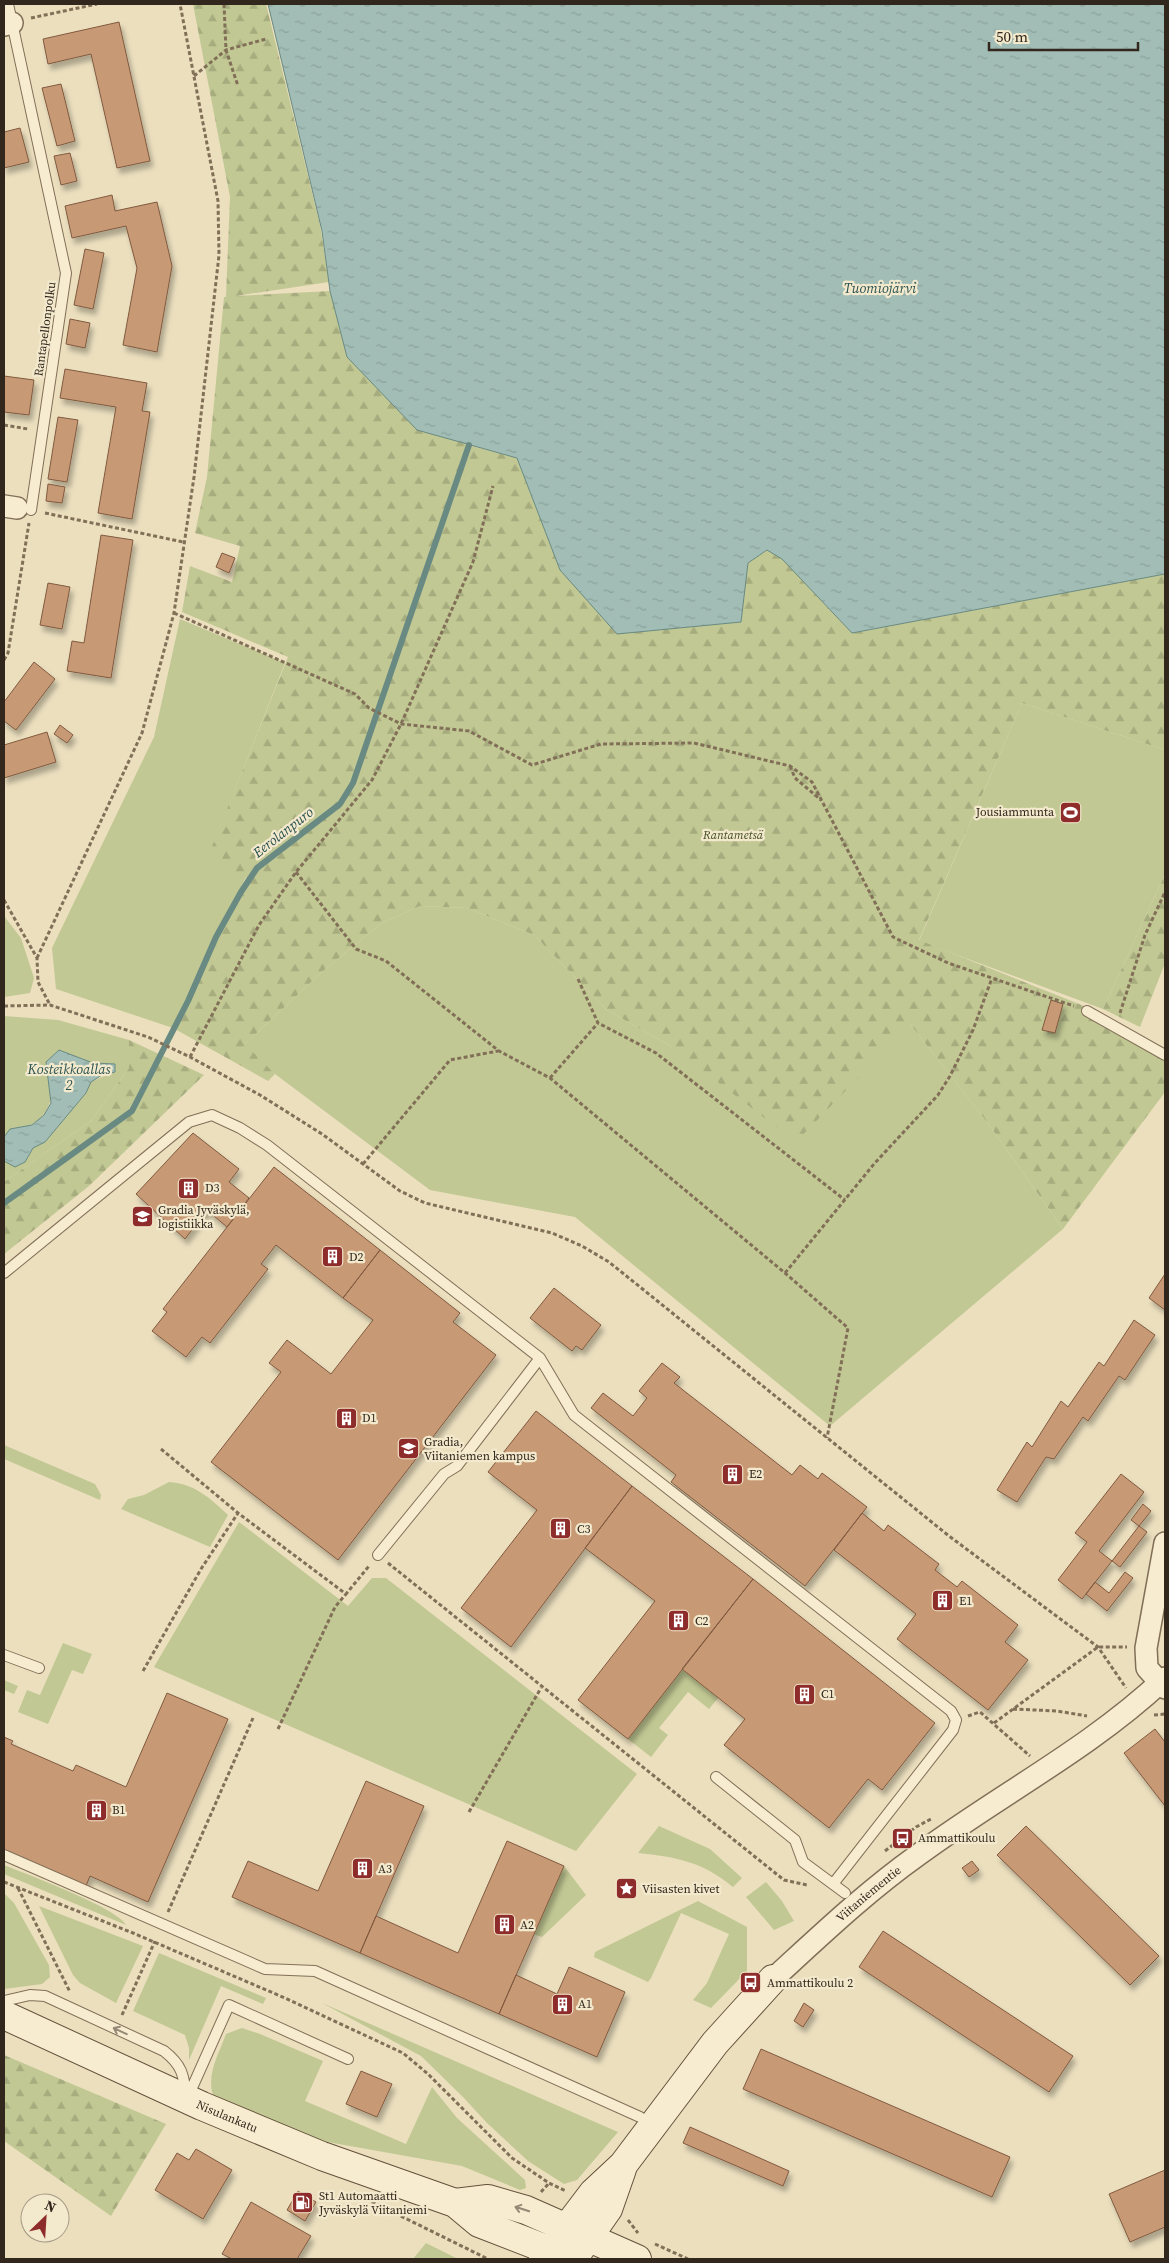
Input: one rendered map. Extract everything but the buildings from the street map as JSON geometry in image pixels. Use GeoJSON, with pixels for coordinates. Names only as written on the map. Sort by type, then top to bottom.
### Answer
{"type":"FeatureCollection","features":[{"type":"Feature","properties":{"kind":"main road","name":"Viitaniementie"},"geometry":{"type":"LineString","coordinates":[[560,2257],[578,2232],[593,2193],[623,2165],[715,2043],[773,1979]]}},
{"type":"Feature","properties":{"kind":"main road","name":"Nisulankatu"},"geometry":{"type":"LineString","coordinates":[[4,2015],[187,2100],[322,2156],[455,2203],[479,2223],[560,2257]]}},
{"type":"Feature","properties":{"kind":"main road","name":"Nisulankatu"},"geometry":{"type":"LineString","coordinates":[[455,2203],[488,2198],[526,2210],[638,2259]]}},
{"type":"Feature","properties":{"kind":"street"},"geometry":{"type":"LineString","coordinates":[[1164,1683],[1147,1668],[1146,1648],[1165,1543]]}},
{"type":"Feature","properties":{"kind":"street","name":"Viitaniementie"},"geometry":{"type":"LineString","coordinates":[[773,1979],[830,1926],[918,1854],[1102,1730],[1164,1683]]}},
{"type":"Feature","properties":{"kind":"lane","name":"Rantapellonpolku"},"geometry":{"type":"LineString","coordinates":[[8,17],[66,273],[43,431],[17,508]]}},
{"type":"Feature","properties":{"kind":"lane"},"geometry":{"type":"LineString","coordinates":[[1087,1010],[1165,1055]]}},
{"type":"Feature","properties":{"kind":"lane"},"geometry":{"type":"LineString","coordinates":[[4,1273],[189,1122],[212,1115],[240,1128],[267,1144],[540,1358],[574,1415],[951,1711],[956,1720],[953,1730],[833,1884]]}},
{"type":"Feature","properties":{"kind":"lane"},"geometry":{"type":"LineString","coordinates":[[378,1555],[444,1474],[457,1466],[540,1358]]}},
{"type":"Feature","properties":{"kind":"lane"},"geometry":{"type":"LineString","coordinates":[[4,1655],[33,1668],[39,1668]]}},
{"type":"Feature","properties":{"kind":"lane"},"geometry":{"type":"LineString","coordinates":[[716,1777],[795,1840],[803,1862],[845,1894]]}},
{"type":"Feature","properties":{"kind":"lane"},"geometry":{"type":"LineString","coordinates":[[4,1855],[265,1969],[315,1970],[640,2117]]}},
{"type":"Feature","properties":{"kind":"lane"},"geometry":{"type":"LineString","coordinates":[[4,2001],[30,1995],[45,1996],[164,2052],[176,2060],[184,2076],[187,2100]]}},
{"type":"Feature","properties":{"kind":"lane"},"geometry":{"type":"LineString","coordinates":[[187,2100],[229,2005],[348,2059]]}},
{"type":"Feature","properties":{"kind":"path"},"geometry":{"type":"LineString","coordinates":[[8,17],[97,4]]}},
{"type":"Feature","properties":{"kind":"path"},"geometry":{"type":"LineString","coordinates":[[37,958],[142,733],[174,613],[194,477],[219,254],[218,201],[180,4]]}},
{"type":"Feature","properties":{"kind":"path"},"geometry":{"type":"LineString","coordinates":[[224,4],[226,50],[238,86]]}},
{"type":"Feature","properties":{"kind":"path"},"geometry":{"type":"LineString","coordinates":[[194,76],[226,50],[266,39]]}},
{"type":"Feature","properties":{"kind":"path"},"geometry":{"type":"LineString","coordinates":[[4,425],[43,431]]}},
{"type":"Feature","properties":{"kind":"path"},"geometry":{"type":"LineString","coordinates":[[190,1057],[259,925],[296,872],[372,780],[401,724],[473,562],[493,486]]}},
{"type":"Feature","properties":{"kind":"path"},"geometry":{"type":"LineString","coordinates":[[4,660],[8,654],[17,508],[183,542]]}},
{"type":"Feature","properties":{"kind":"path"},"geometry":{"type":"LineString","coordinates":[[174,613],[355,694],[369,708],[401,724],[469,731],[532,765],[601,744],[694,743],[790,766],[812,782],[893,937],[948,963],[1087,1010]]}},
{"type":"Feature","properties":{"kind":"path"},"geometry":{"type":"LineString","coordinates":[[790,766],[795,778],[822,801]]}},
{"type":"Feature","properties":{"kind":"path"},"geometry":{"type":"LineString","coordinates":[[296,872],[356,949],[386,961],[499,1051],[550,1078],[785,1272],[848,1328],[827,1438]]}},
{"type":"Feature","properties":{"kind":"path"},"geometry":{"type":"LineString","coordinates":[[1116,1027],[1145,935],[1165,892]]}},
{"type":"Feature","properties":{"kind":"path"},"geometry":{"type":"LineString","coordinates":[[4,900],[37,958],[38,982],[50,1005]]}},
{"type":"Feature","properties":{"kind":"path"},"geometry":{"type":"LineString","coordinates":[[785,1272],[874,1164],[938,1095],[950,1076],[973,1030],[992,978]]}},
{"type":"Feature","properties":{"kind":"path"},"geometry":{"type":"LineString","coordinates":[[578,979],[598,1023],[656,1053],[845,1200]]}},
{"type":"Feature","properties":{"kind":"path"},"geometry":{"type":"LineString","coordinates":[[4,1006],[50,1005],[148,1037],[190,1057],[268,1100],[322,1134],[400,1191],[425,1203],[552,1233],[582,1246],[609,1262],[949,1536],[1098,1648],[1146,1716],[1165,1714]]}},
{"type":"Feature","properties":{"kind":"path"},"geometry":{"type":"LineString","coordinates":[[550,1078],[598,1023]]}},
{"type":"Feature","properties":{"kind":"path"},"geometry":{"type":"LineString","coordinates":[[363,1164],[450,1060],[499,1051]]}},
{"type":"Feature","properties":{"kind":"path"},"geometry":{"type":"LineString","coordinates":[[161,1449],[238,1513],[346,1594]]}},
{"type":"Feature","properties":{"kind":"path"},"geometry":{"type":"LineString","coordinates":[[143,1671],[201,1569],[238,1513]]}},
{"type":"Feature","properties":{"kind":"path"},"geometry":{"type":"LineString","coordinates":[[278,1729],[335,1607],[378,1555],[541,1688],[784,1880],[845,1894]]}},
{"type":"Feature","properties":{"kind":"path"},"geometry":{"type":"LineString","coordinates":[[994,1723],[1098,1648]]}},
{"type":"Feature","properties":{"kind":"path"},"geometry":{"type":"LineString","coordinates":[[469,1812],[541,1688]]}},
{"type":"Feature","properties":{"kind":"path"},"geometry":{"type":"LineString","coordinates":[[1013,1709],[1057,1711],[1095,1718]]}},
{"type":"Feature","properties":{"kind":"path"},"geometry":{"type":"LineString","coordinates":[[956,1720],[980,1712],[1034,1760]]}},
{"type":"Feature","properties":{"kind":"path"},"geometry":{"type":"LineString","coordinates":[[116,2029],[253,1718]]}},
{"type":"Feature","properties":{"kind":"path"},"geometry":{"type":"LineString","coordinates":[[18,1887],[80,2013]]}},
{"type":"Feature","properties":{"kind":"green space","name":"Rantametsä"},"geometry":{"type":"Polygon","coordinates":[[[193,4],[266,4],[320,225],[329,282],[235,296],[330,291],[347,357],[469,445],[517,458],[560,570],[748,563],[768,550],[782,559],[852,633],[1165,574],[1165,750],[1022,703],[919,940],[1089,1008],[1165,1056],[1165,1092],[1063,1229],[987,1122],[910,1024],[796,1142],[672,1047],[607,1010],[534,935],[467,908],[420,906],[382,923],[323,971],[245,1044],[275,1074],[268,1081],[173,1028],[246,878],[207,859],[288,657],[182,612],[190,566],[232,582],[240,546],[195,533],[207,477],[224,297],[226,297],[230,197],[193,4]]]}},
{"type":"Feature","properties":{"kind":"green space"},"geometry":{"type":"Polygon","coordinates":[[[180,619],[285,663],[208,858],[246,877],[173,1028],[56,989],[52,948],[154,737],[180,619]]]}},
{"type":"Feature","properties":{"kind":"green space","name":"Jousiammunta"},"geometry":{"type":"Polygon","coordinates":[[[1022,703],[1165,750],[1165,874],[1103,1009],[919,941],[1022,703]]]}},
{"type":"Feature","properties":{"kind":"green space"},"geometry":{"type":"Polygon","coordinates":[[[1165,874],[1165,963],[1140,1027],[1103,1009],[1165,874]]]}},
{"type":"Feature","properties":{"kind":"green space"},"geometry":{"type":"Polygon","coordinates":[[[420,906],[467,908],[534,935],[607,1010],[672,1047],[910,1024],[987,1122],[1063,1229],[830,1426],[575,1217],[430,1190],[275,1074],[244,1045],[323,971],[382,923],[420,906]]]}},
{"type":"Feature","properties":{"kind":"green space"},"geometry":{"type":"Polygon","coordinates":[[[4,916],[21,938],[34,978],[30,993],[4,997],[4,916]]]}},
{"type":"Feature","properties":{"kind":"green space"},"geometry":{"type":"Polygon","coordinates":[[[4,1016],[58,1020],[129,1040],[129,1068],[91,1121],[4,1182],[4,1161],[25,1162],[33,1148],[45,1142],[86,1093],[91,1082],[115,1071],[114,1064],[93,1063],[58,1050],[53,1091],[46,1110],[41,1118],[33,1124],[10,1129],[4,1137],[4,1016]]]}},
{"type":"Feature","properties":{"kind":"green space"},"geometry":{"type":"Polygon","coordinates":[[[129,1040],[204,1075],[89,1186],[4,1254],[4,1182],[91,1121],[129,1068],[129,1040]]]}},
{"type":"Feature","properties":{"kind":"green space"},"geometry":{"type":"Polygon","coordinates":[[[4,1445],[95,1484],[101,1495],[100,1500],[4,1459],[4,1445]]]}},
{"type":"Feature","properties":{"kind":"green space"},"geometry":{"type":"Polygon","coordinates":[[[169,1482],[187,1486],[202,1493],[228,1515],[210,1547],[121,1509],[128,1499],[144,1495],[169,1482]]]}},
{"type":"Feature","properties":{"kind":"green space"},"geometry":{"type":"Polygon","coordinates":[[[239,1522],[348,1606],[372,1578],[386,1578],[637,1774],[576,1851],[154,1667],[239,1522]]]}},
{"type":"Feature","properties":{"kind":"green space"},"geometry":{"type":"Polygon","coordinates":[[[63,1643],[92,1654],[83,1674],[72,1670],[48,1724],[18,1712],[27,1690],[40,1695],[63,1643]]]}},
{"type":"Feature","properties":{"kind":"green space"},"geometry":{"type":"Polygon","coordinates":[[[682,1669],[718,1698],[709,1709],[688,1692],[659,1728],[668,1735],[651,1757],[628,1739],[682,1669]]]}},
{"type":"Feature","properties":{"kind":"green space"},"geometry":{"type":"Polygon","coordinates":[[[4,1680],[18,1686],[14,1694],[4,1690],[4,1680]]]}},
{"type":"Feature","properties":{"kind":"green space"},"geometry":{"type":"Polygon","coordinates":[[[659,1826],[710,1849],[742,1878],[733,1887],[711,1872],[689,1862],[665,1856],[638,1853],[659,1826]]]}},
{"type":"Feature","properties":{"kind":"green space"},"geometry":{"type":"Polygon","coordinates":[[[4,1865],[90,1901],[119,1918],[126,1925],[4,1874],[4,1865]]]}},
{"type":"Feature","properties":{"kind":"green space"},"geometry":{"type":"Polygon","coordinates":[[[564,1866],[586,1895],[542,1937],[533,1934],[564,1866]]]}},
{"type":"Feature","properties":{"kind":"green space"},"geometry":{"type":"Polygon","coordinates":[[[766,1882],[782,1901],[794,1921],[774,1930],[746,1897],[766,1882]]]}},
{"type":"Feature","properties":{"kind":"green space"},"geometry":{"type":"Polygon","coordinates":[[[4,1893],[14,1903],[49,1965],[50,1977],[42,1984],[4,1989],[4,1893]]]}},
{"type":"Feature","properties":{"kind":"green space"},"geometry":{"type":"Polygon","coordinates":[[[698,1901],[747,1927],[747,1971],[711,2008],[693,2000],[707,1983],[729,1934],[681,1913],[648,1982],[594,1957],[595,1952],[698,1901]]]}},
{"type":"Feature","properties":{"kind":"green space"},"geometry":{"type":"Polygon","coordinates":[[[39,1906],[143,1946],[116,2003],[80,1983],[73,1975],[39,1906]]]}},
{"type":"Feature","properties":{"kind":"green space"},"geometry":{"type":"Polygon","coordinates":[[[159,1953],[266,1998],[263,2004],[221,1986],[189,2060],[189,2048],[185,2035],[133,2011],[159,1953]]]}},
{"type":"Feature","properties":{"kind":"green space"},"geometry":{"type":"Polygon","coordinates":[[[322,2003],[618,2132],[577,2180],[564,2184],[528,2161],[487,2123],[421,2056],[322,2003]]]}},
{"type":"Feature","properties":{"kind":"green space"},"geometry":{"type":"Polygon","coordinates":[[[242,2028],[323,2061],[305,2101],[406,2144],[432,2087],[457,2118],[525,2180],[526,2188],[520,2190],[462,2166],[322,2141],[275,2124],[214,2098],[211,2082],[212,2073],[226,2034],[242,2028]]]}},
{"type":"Feature","properties":{"kind":"green space"},"geometry":{"type":"Polygon","coordinates":[[[4,2055],[166,2124],[111,2216],[4,2141],[4,2055]]]}},
{"type":"Feature","properties":{"kind":"green space"},"geometry":{"type":"Polygon","coordinates":[[[426,2243],[458,2259],[413,2259],[426,2243]]]}},
{"type":"Feature","properties":{"kind":"water","name":"Tuomiojärvi"},"geometry":{"type":"Polygon","coordinates":[[[268,4],[1165,4],[1165,574],[852,633],[782,559],[767,550],[748,563],[741,622],[617,634],[560,570],[517,458],[417,430],[347,357],[330,291],[322,231],[268,4]]]}},
{"type":"Feature","properties":{"kind":"water","name":"Kosteikkoallas 2"},"geometry":{"type":"Polygon","coordinates":[[[59,1050],[93,1063],[115,1064],[115,1072],[102,1075],[91,1082],[86,1093],[45,1142],[33,1148],[25,1162],[15,1167],[4,1161],[4,1137],[10,1129],[32,1125],[44,1115],[51,1103],[46,1062],[59,1050]]]}},
{"type":"Feature","properties":{"kind":"waterway","name":"Eerolanpuro"},"geometry":{"type":"LineString","coordinates":[[4,1203],[132,1111],[188,1001],[216,937],[257,868],[340,804],[353,783],[469,445]]}},
{"type":"Feature","properties":{"kind":"place","name":"Jousiammunta"},"geometry":{"type":"Point","coordinates":[1070,812]}},
{"type":"Feature","properties":{"kind":"place","name":"D3"},"geometry":{"type":"Point","coordinates":[189,1188]}},
{"type":"Feature","properties":{"kind":"place","name":"Gradia Jyväskylä, logistiikka"},"geometry":{"type":"Point","coordinates":[142,1217]}},
{"type":"Feature","properties":{"kind":"place","name":"D2"},"geometry":{"type":"Point","coordinates":[333,1257]}},
{"type":"Feature","properties":{"kind":"place","name":"D1"},"geometry":{"type":"Point","coordinates":[346,1418]}},
{"type":"Feature","properties":{"kind":"place","name":"Gradia, Viitaniemen kampus"},"geometry":{"type":"Point","coordinates":[408,1449]}},
{"type":"Feature","properties":{"kind":"place","name":"E2"},"geometry":{"type":"Point","coordinates":[733,1474]}},
{"type":"Feature","properties":{"kind":"place","name":"C3"},"geometry":{"type":"Point","coordinates":[561,1529]}},
{"type":"Feature","properties":{"kind":"place","name":"E1"},"geometry":{"type":"Point","coordinates":[943,1601]}},
{"type":"Feature","properties":{"kind":"place","name":"C2"},"geometry":{"type":"Point","coordinates":[679,1621]}},
{"type":"Feature","properties":{"kind":"place","name":"C1"},"geometry":{"type":"Point","coordinates":[805,1694]}},
{"type":"Feature","properties":{"kind":"place","name":"B1"},"geometry":{"type":"Point","coordinates":[96,1810]}},
{"type":"Feature","properties":{"kind":"place","name":"Ammattikoulu"},"geometry":{"type":"Point","coordinates":[902,1838]}},
{"type":"Feature","properties":{"kind":"place","name":"A3"},"geometry":{"type":"Point","coordinates":[362,1869]}},
{"type":"Feature","properties":{"kind":"place","name":"Viisasten kivet"},"geometry":{"type":"Point","coordinates":[626,1889]}},
{"type":"Feature","properties":{"kind":"place","name":"A2"},"geometry":{"type":"Point","coordinates":[504,1925]}},
{"type":"Feature","properties":{"kind":"place","name":"Ammattikoulu 2"},"geometry":{"type":"Point","coordinates":[751,1983]}},
{"type":"Feature","properties":{"kind":"place","name":"A1"},"geometry":{"type":"Point","coordinates":[562,2004]}},
{"type":"Feature","properties":{"kind":"place","name":"St1 Automaatti Jyväskylä Viitaniemi"},"geometry":{"type":"Point","coordinates":[303,2203]}}]}
